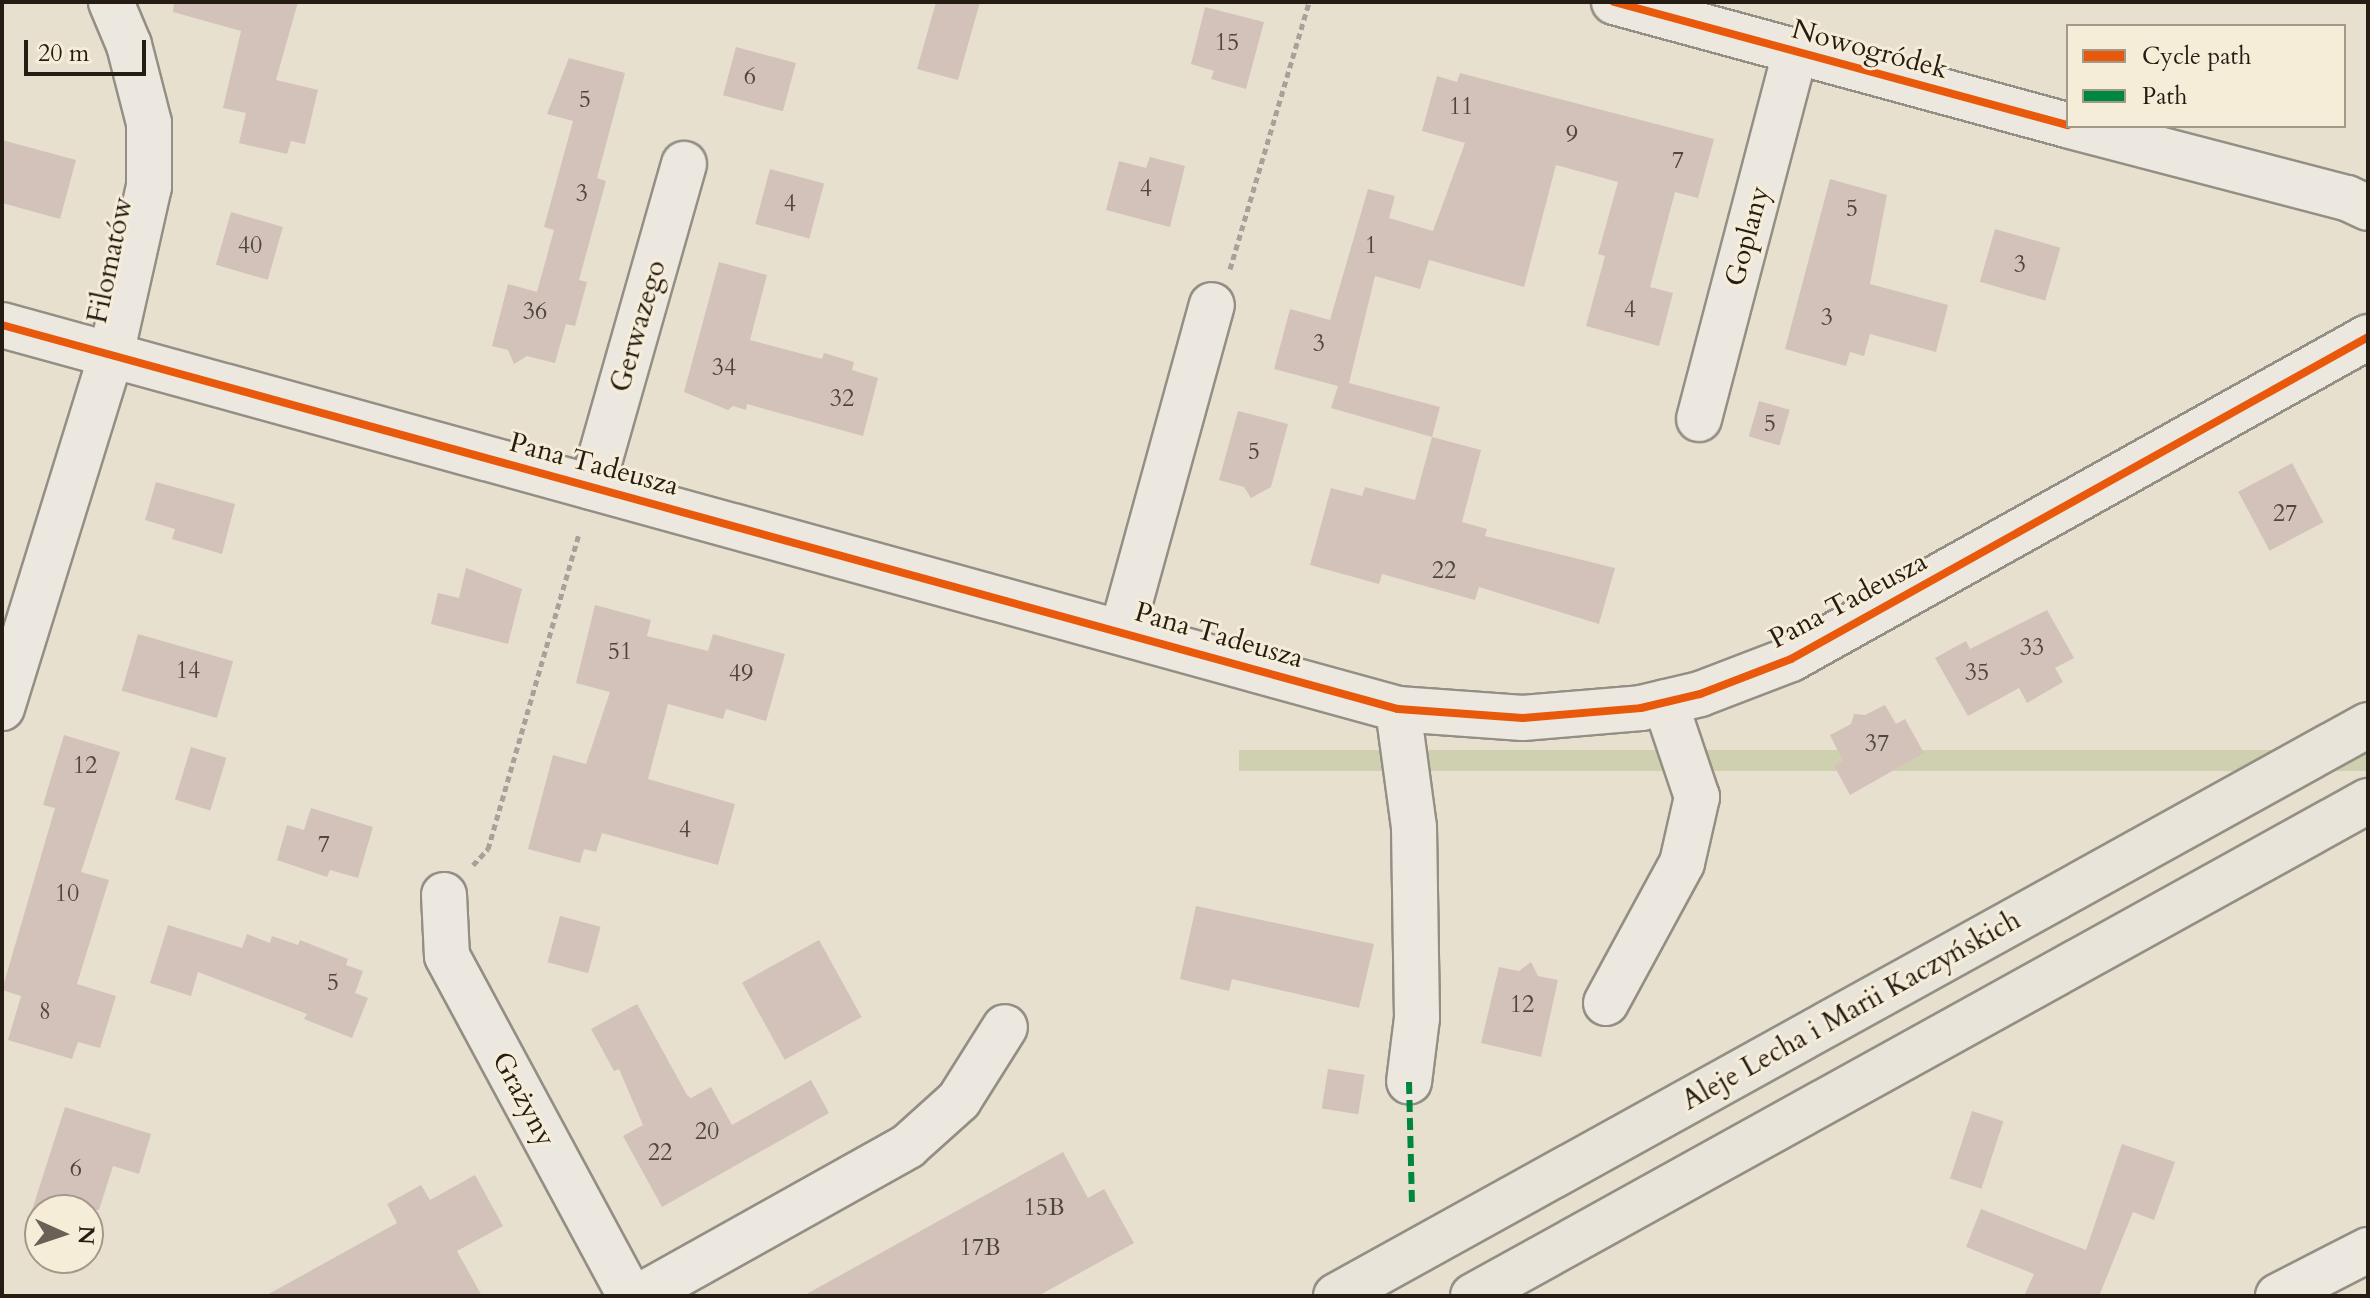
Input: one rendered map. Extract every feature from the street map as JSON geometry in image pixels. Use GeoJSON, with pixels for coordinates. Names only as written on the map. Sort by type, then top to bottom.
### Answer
{"type":"FeatureCollection","features":[{"type":"Feature","properties":{"kind":"main road","name":"Aleje Lecha i Marii Kaczyńskich"},"geometry":{"type":"LineString","coordinates":[[1336,1296],[2368,725]]}},
{"type":"Feature","properties":{"kind":"main road"},"geometry":{"type":"LineString","coordinates":[[1473,1296],[2368,801]]}},
{"type":"Feature","properties":{"kind":"street","name":"Filomatów"},"geometry":{"type":"LineString","coordinates":[[2,708],[111,355],[138,248],[150,151],[139,78],[111,2]]}},
{"type":"Feature","properties":{"kind":"street","name":"Nowogródek"},"geometry":{"type":"LineString","coordinates":[[1614,2],[2066,125]]}},
{"type":"Feature","properties":{"kind":"street","name":"Goplany"},"geometry":{"type":"LineString","coordinates":[[1699,419],[1795,52]]}},
{"type":"Feature","properties":{"kind":"street","name":"Nowogródek"},"geometry":{"type":"LineString","coordinates":[[2077,128],[2347,198],[2368,208]]}},
{"type":"Feature","properties":{"kind":"street","name":"Gerwazego"},"geometry":{"type":"LineString","coordinates":[[592,487],[684,164]]}},
{"type":"Feature","properties":{"kind":"street"},"geometry":{"type":"LineString","coordinates":[[1122,631],[1212,305]]}},
{"type":"Feature","properties":{"kind":"street","name":"Pana Tadeusza"},"geometry":{"type":"LineString","coordinates":[[2,325],[1398,709],[1523,718],[1665,702],[1791,659],[2368,337]]}},
{"type":"Feature","properties":{"kind":"street"},"geometry":{"type":"LineString","coordinates":[[1606,1003],[1682,863],[1697,797],[1665,702]]}},
{"type":"Feature","properties":{"kind":"street"},"geometry":{"type":"LineString","coordinates":[[1398,709],[1414,827],[1417,1018],[1409,1082]]}},
{"type":"Feature","properties":{"kind":"street","name":"Grażyny"},"geometry":{"type":"LineString","coordinates":[[444,895],[447,956],[630,1296]]}},
{"type":"Feature","properties":{"kind":"street"},"geometry":{"type":"LineString","coordinates":[[640,1296],[908,1146],[959,1100],[1005,1027]]}},
{"type":"Feature","properties":{"kind":"street"},"geometry":{"type":"LineString","coordinates":[[2278,1296],[2368,1250]]}},
{"type":"Feature","properties":{"kind":"path"},"geometry":{"type":"LineString","coordinates":[[1212,305],[1240,251],[1309,2]]}},
{"type":"Feature","properties":{"kind":"path"},"geometry":{"type":"LineString","coordinates":[[444,895],[488,849],[579,533]]}},
{"type":"Feature","properties":{"kind":"green space"},"geometry":{"type":"Polygon","coordinates":[[[1239,750],[2368,750],[2368,771],[1239,771],[1239,750]]]}},
{"type":"Feature","properties":{"kind":"building"},"geometry":{"type":"Polygon","coordinates":[[[174,2],[298,2],[276,80],[318,90],[305,144],[291,141],[287,154],[239,143],[246,113],[223,108],[241,31],[173,12],[174,2]]]}},
{"type":"Feature","properties":{"kind":"building"},"geometry":{"type":"Polygon","coordinates":[[[936,2],[980,2],[958,80],[917,69],[936,2]]]}},
{"type":"Feature","properties":{"kind":"building"},"geometry":{"type":"Polygon","coordinates":[[[1205,7],[1264,22],[1246,89],[1211,79],[1214,71],[1191,64],[1205,7]]]}},
{"type":"Feature","properties":{"kind":"building"},"geometry":{"type":"Polygon","coordinates":[[[736,47],[796,63],[783,111],[723,95],[736,47]]]}},
{"type":"Feature","properties":{"kind":"building"},"geometry":{"type":"Polygon","coordinates":[[[569,58],[625,73],[597,178],[606,181],[579,280],[587,282],[575,326],[566,324],[555,363],[527,356],[514,364],[508,350],[492,346],[508,284],[537,292],[554,230],[544,227],[573,121],[547,114],[569,58]]]}},
{"type":"Feature","properties":{"kind":"building"},"geometry":{"type":"Polygon","coordinates":[[[1460,73],[1714,139],[1698,198],[1675,192],[1650,287],[1673,293],[1659,346],[1586,326],[1605,256],[1598,254],[1618,182],[1556,165],[1524,287],[1429,260],[1420,289],[1375,276],[1349,383],[1440,407],[1432,437],[1331,408],[1338,386],[1274,369],[1290,309],[1330,320],[1368,189],[1395,196],[1389,218],[1433,231],[1465,143],[1422,131],[1437,76],[1457,82],[1460,73]]]}},
{"type":"Feature","properties":{"kind":"building"},"geometry":{"type":"Polygon","coordinates":[[[2,140],[76,160],[60,219],[2,203],[2,140]]]}},
{"type":"Feature","properties":{"kind":"building"},"geometry":{"type":"Polygon","coordinates":[[[1150,157],[1185,166],[1170,227],[1106,210],[1119,161],[1146,168],[1150,157]]]}},
{"type":"Feature","properties":{"kind":"building"},"geometry":{"type":"Polygon","coordinates":[[[770,169],[824,183],[809,239],[755,224],[770,169]]]}},
{"type":"Feature","properties":{"kind":"building"},"geometry":{"type":"Polygon","coordinates":[[[1830,179],[1887,195],[1870,284],[1948,305],[1936,352],[1870,334],[1864,356],[1850,352],[1846,366],[1785,349],[1830,179]]]}},
{"type":"Feature","properties":{"kind":"building"},"geometry":{"type":"Polygon","coordinates":[[[231,212],[283,227],[268,280],[216,265],[231,212]]]}},
{"type":"Feature","properties":{"kind":"building"},"geometry":{"type":"Polygon","coordinates":[[[1995,229],[2060,248],[2045,301],[1980,282],[1995,229]]]}},
{"type":"Feature","properties":{"kind":"building"},"geometry":{"type":"Polygon","coordinates":[[[719,262],[767,275],[750,340],[822,359],[824,353],[854,362],[852,370],[878,378],[863,436],[747,404],[746,410],[733,406],[728,410],[684,392],[719,262]]]}},
{"type":"Feature","properties":{"kind":"building"},"geometry":{"type":"Polygon","coordinates":[[[1759,401],[1790,410],[1780,445],[1749,437],[1759,401]]]}},
{"type":"Feature","properties":{"kind":"building"},"geometry":{"type":"Polygon","coordinates":[[[1238,411],[1288,424],[1271,487],[1251,498],[1244,487],[1219,480],[1238,411]]]}},
{"type":"Feature","properties":{"kind":"building"},"geometry":{"type":"Polygon","coordinates":[[[1432,437],[1481,450],[1462,522],[1487,529],[1485,536],[1615,568],[1599,624],[1479,587],[1475,600],[1382,574],[1379,584],[1310,565],[1331,488],[1362,496],[1365,487],[1415,500],[1432,437]]]}},
{"type":"Feature","properties":{"kind":"building"},"geometry":{"type":"Polygon","coordinates":[[[2292,463],[2323,522],[2270,551],[2238,492],[2292,463]]]}},
{"type":"Feature","properties":{"kind":"building"},"geometry":{"type":"Polygon","coordinates":[[[156,482],[235,504],[222,554],[172,539],[175,529],[145,520],[156,482]]]}},
{"type":"Feature","properties":{"kind":"building"},"geometry":{"type":"Polygon","coordinates":[[[466,568],[522,589],[508,644],[431,624],[438,593],[459,598],[466,568]]]}},
{"type":"Feature","properties":{"kind":"building"},"geometry":{"type":"Polygon","coordinates":[[[595,605],[651,620],[647,636],[708,651],[713,634],[785,654],[766,721],[726,709],[723,719],[668,704],[648,779],[735,804],[718,865],[602,833],[596,852],[584,849],[580,863],[528,849],[553,755],[586,764],[610,692],[576,683],[595,605]]]}},
{"type":"Feature","properties":{"kind":"building"},"geometry":{"type":"Polygon","coordinates":[[[2047,610],[2074,658],[2055,668],[2063,682],[2027,703],[2019,688],[1968,716],[1935,658],[1966,641],[1970,649],[2047,610]]]}},
{"type":"Feature","properties":{"kind":"building"},"geometry":{"type":"Polygon","coordinates":[[[138,634],[233,661],[217,718],[122,691],[138,634]]]}},
{"type":"Feature","properties":{"kind":"building"},"geometry":{"type":"Polygon","coordinates":[[[1885,705],[1896,724],[1905,719],[1924,753],[1850,795],[1834,766],[1843,761],[1830,735],[1851,724],[1854,714],[1865,715],[1885,705]]]}},
{"type":"Feature","properties":{"kind":"building"},"geometry":{"type":"Polygon","coordinates":[[[64,735],[120,752],[81,872],[109,880],[77,984],[116,996],[100,1048],[78,1042],[72,1059],[8,1040],[21,996],[2,990],[55,808],[43,805],[64,735]]]}},
{"type":"Feature","properties":{"kind":"building"},"geometry":{"type":"Polygon","coordinates":[[[191,747],[226,758],[210,810],[175,800],[191,747]]]}},
{"type":"Feature","properties":{"kind":"building"},"geometry":{"type":"Polygon","coordinates":[[[311,808],[373,827],[358,878],[330,870],[327,877],[277,860],[287,825],[304,830],[311,808]]]}},
{"type":"Feature","properties":{"kind":"building"},"geometry":{"type":"Polygon","coordinates":[[[1196,906],[1374,944],[1359,1008],[1232,979],[1229,991],[1180,979],[1196,906]]]}},
{"type":"Feature","properties":{"kind":"building"},"geometry":{"type":"Polygon","coordinates":[[[560,916],[601,927],[588,973],[548,962],[560,916]]]}},
{"type":"Feature","properties":{"kind":"building"},"geometry":{"type":"Polygon","coordinates":[[[168,925],[242,948],[247,934],[270,943],[272,936],[298,945],[300,940],[348,959],[346,965],[363,971],[355,993],[368,998],[352,1038],[304,1019],[307,1014],[198,972],[191,996],[150,983],[168,925]]]}},
{"type":"Feature","properties":{"kind":"building"},"geometry":{"type":"Polygon","coordinates":[[[819,940],[862,1017],[785,1060],[742,983],[819,940]]]}},
{"type":"Feature","properties":{"kind":"building"},"geometry":{"type":"Polygon","coordinates":[[[1531,962],[1538,976],[1558,980],[1541,1057],[1481,1043],[1499,967],[1519,971],[1531,962]]]}},
{"type":"Feature","properties":{"kind":"building"},"geometry":{"type":"Polygon","coordinates":[[[637,1004],[687,1095],[691,1098],[711,1087],[732,1125],[811,1080],[829,1113],[662,1207],[623,1136],[643,1125],[619,1069],[614,1071],[591,1029],[637,1004]]]}},
{"type":"Feature","properties":{"kind":"building"},"geometry":{"type":"Polygon","coordinates":[[[1328,1069],[1365,1075],[1358,1114],[1322,1109],[1328,1069]]]}},
{"type":"Feature","properties":{"kind":"building"},"geometry":{"type":"Polygon","coordinates":[[[65,1107],[151,1134],[139,1174],[113,1166],[104,1194],[37,1194],[65,1107]]]}},
{"type":"Feature","properties":{"kind":"building"},"geometry":{"type":"Polygon","coordinates":[[[1972,1111],[2003,1121],[1981,1189],[1950,1179],[1972,1111]]]}},
{"type":"Feature","properties":{"kind":"building"},"geometry":{"type":"Polygon","coordinates":[[[2122,1144],[2175,1162],[2154,1220],[2133,1212],[2099,1296],[2024,1296],[2034,1274],[1966,1247],[1981,1209],[2086,1250],[2122,1144]]]}},
{"type":"Feature","properties":{"kind":"building"},"geometry":{"type":"Polygon","coordinates":[[[1063,1152],[1088,1198],[1104,1189],[1134,1243],[1038,1296],[803,1296],[1063,1152]]]}},
{"type":"Feature","properties":{"kind":"building"},"geometry":{"type":"Polygon","coordinates":[[[475,1175],[503,1226],[457,1251],[482,1296],[265,1296],[397,1223],[387,1204],[421,1185],[430,1200],[475,1175]]]}},
{"type":"Feature","properties":{"kind":"marked path"},"geometry":{"type":"LineString","coordinates":[[1409,1082],[1412,1203]]}},
{"type":"Feature","properties":{"kind":"cycle path"},"geometry":{"type":"LineString","coordinates":[[1614,2],[2066,124]]}},
{"type":"Feature","properties":{"kind":"cycle path"},"geometry":{"type":"LineString","coordinates":[[2,325],[1398,709],[1523,718],[1641,708],[1700,694],[1791,659],[2368,337]]}}]}
